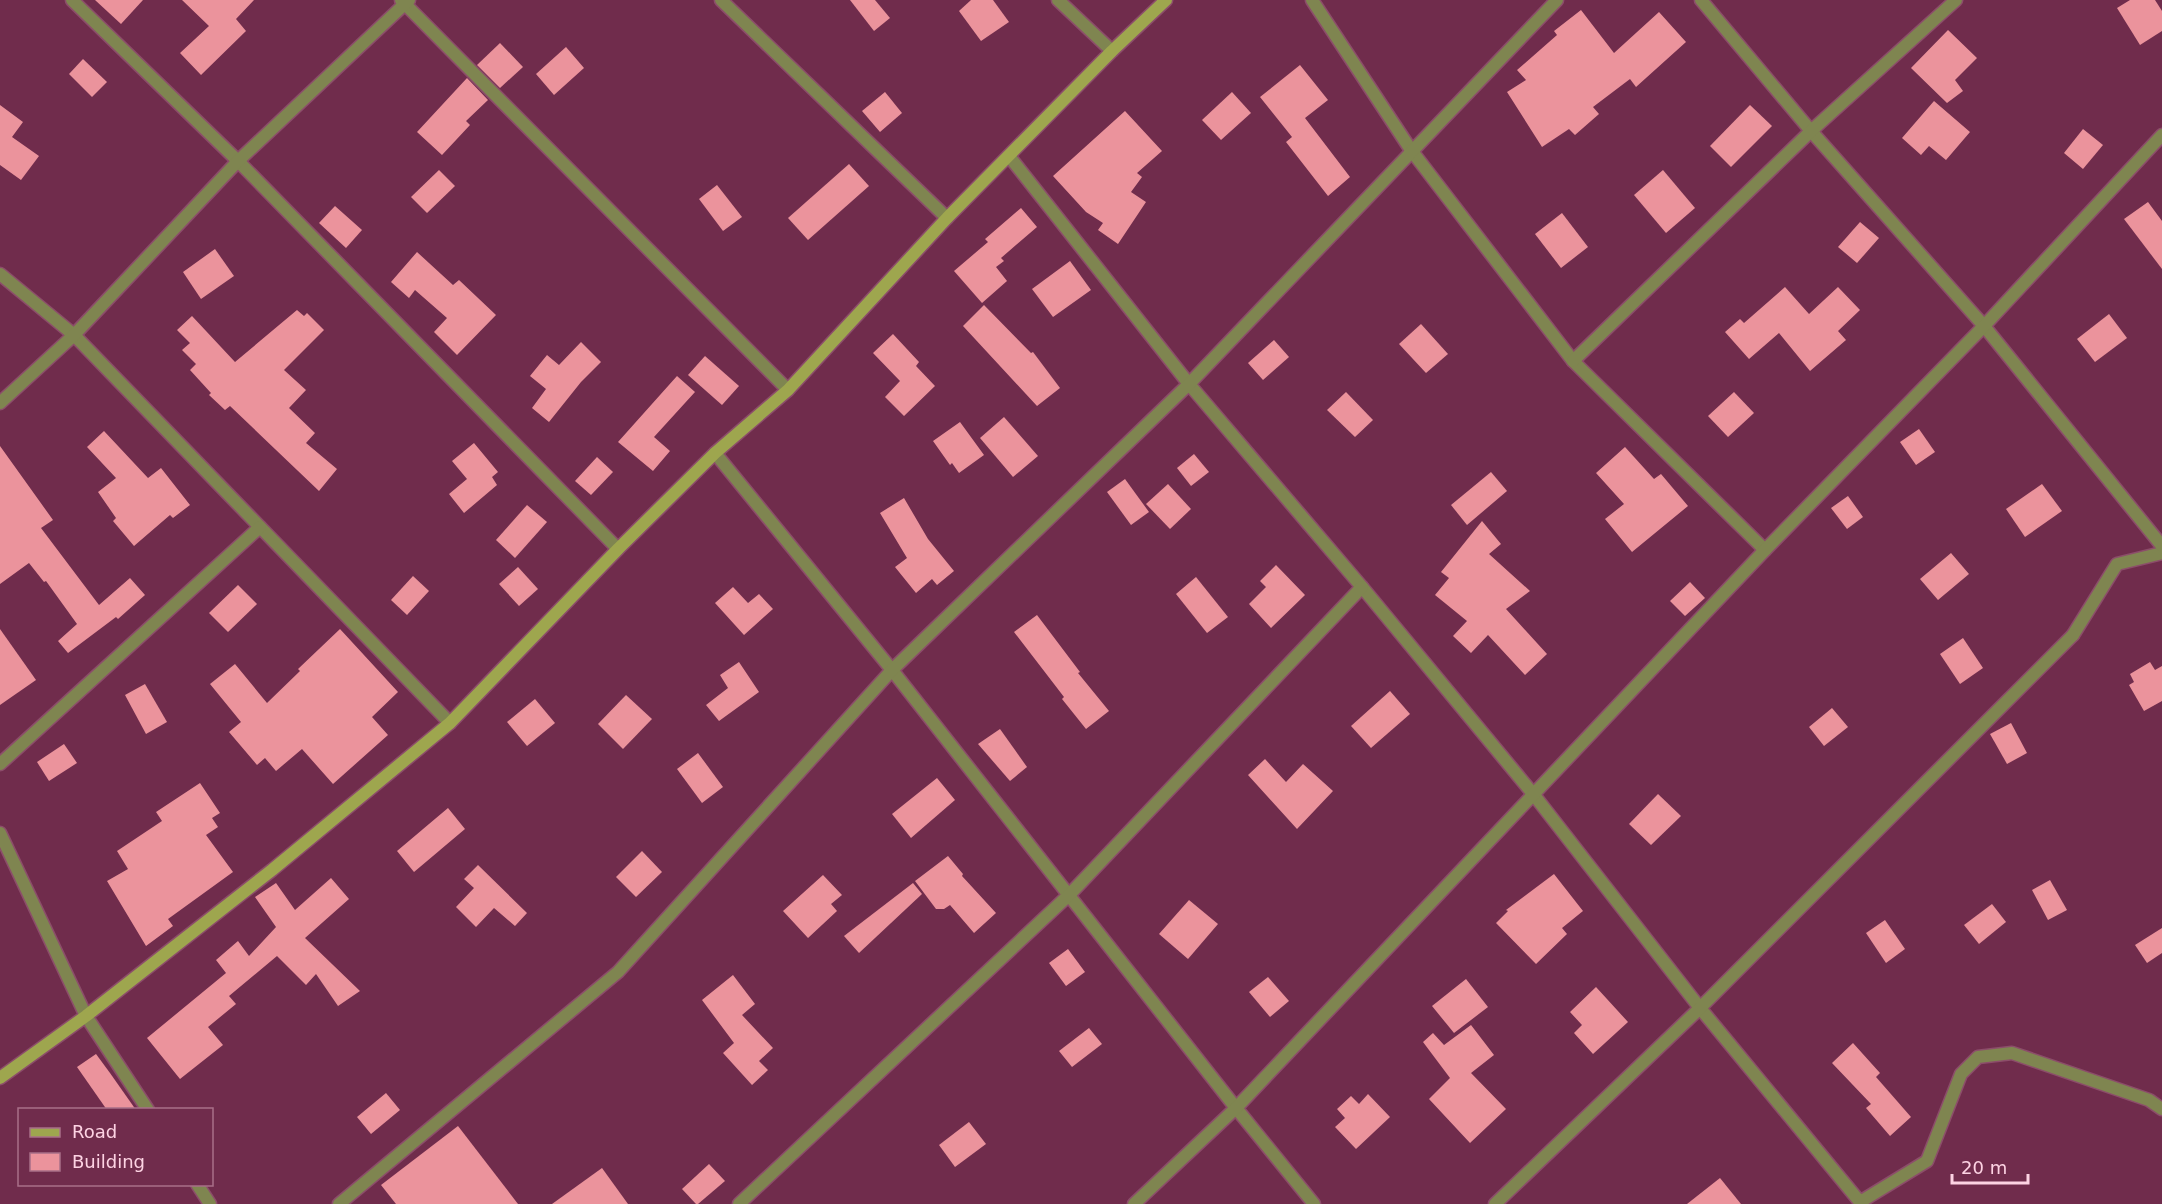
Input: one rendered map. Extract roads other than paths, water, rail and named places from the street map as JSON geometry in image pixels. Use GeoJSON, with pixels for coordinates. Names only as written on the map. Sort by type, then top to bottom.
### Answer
{"type":"FeatureCollection","features":[{"type":"Feature","properties":{"kind":"main road"},"geometry":{"type":"LineString","coordinates":[[0,1078],[86,1016],[272,870],[450,723],[618,549],[715,453],[788,390],[947,218],[1112,51],[1166,0]]}},
{"type":"Feature","properties":{"kind":"street"},"geometry":{"type":"LineString","coordinates":[[72,0],[238,161],[618,549]]}},
{"type":"Feature","properties":{"kind":"street"},"geometry":{"type":"LineString","coordinates":[[721,0],[947,218]]}},
{"type":"Feature","properties":{"kind":"street"},"geometry":{"type":"LineString","coordinates":[[1058,0],[1112,51]]}},
{"type":"Feature","properties":{"kind":"street"},"geometry":{"type":"LineString","coordinates":[[1312,0],[1411,150],[1573,361],[1765,550]]}},
{"type":"Feature","properties":{"kind":"street"},"geometry":{"type":"LineString","coordinates":[[339,1204],[618,972],[892,670],[1189,384],[1557,0]]}},
{"type":"Feature","properties":{"kind":"street"},"geometry":{"type":"LineString","coordinates":[[1701,0],[1811,130],[1984,326],[2162,546]]}},
{"type":"Feature","properties":{"kind":"street"},"geometry":{"type":"LineString","coordinates":[[1573,361],[1811,130],[1956,0]]}},
{"type":"Feature","properties":{"kind":"street"},"geometry":{"type":"LineString","coordinates":[[0,403],[74,334],[238,161],[405,1],[788,390]]}},
{"type":"Feature","properties":{"kind":"street"},"geometry":{"type":"LineString","coordinates":[[1134,1204],[1236,1108],[1765,550],[1984,326],[2162,135]]}},
{"type":"Feature","properties":{"kind":"street"},"geometry":{"type":"LineString","coordinates":[[1009,156],[1189,384],[1362,587],[1534,795],[1700,1008],[1860,1203],[1927,1161],[1961,1074],[1978,1057],[2012,1053],[2149,1100],[2162,1109]]}},
{"type":"Feature","properties":{"kind":"street"},"geometry":{"type":"LineString","coordinates":[[0,274],[74,334],[450,723]]}},
{"type":"Feature","properties":{"kind":"street"},"geometry":{"type":"LineString","coordinates":[[715,453],[892,670],[1314,1204]]}},
{"type":"Feature","properties":{"kind":"street"},"geometry":{"type":"LineString","coordinates":[[0,764],[261,527]]}},
{"type":"Feature","properties":{"kind":"street"},"geometry":{"type":"LineString","coordinates":[[1495,1204],[1700,1008],[2073,635],[2118,564],[2162,553]]}},
{"type":"Feature","properties":{"kind":"street"},"geometry":{"type":"LineString","coordinates":[[739,1204],[1070,894],[1362,587]]}},
{"type":"Feature","properties":{"kind":"street"},"geometry":{"type":"LineString","coordinates":[[0,833],[86,1016],[147,1108]]}},
{"type":"Feature","properties":{"kind":"street"},"geometry":{"type":"LineString","coordinates":[[198,1186],[210,1204]]}}]}
